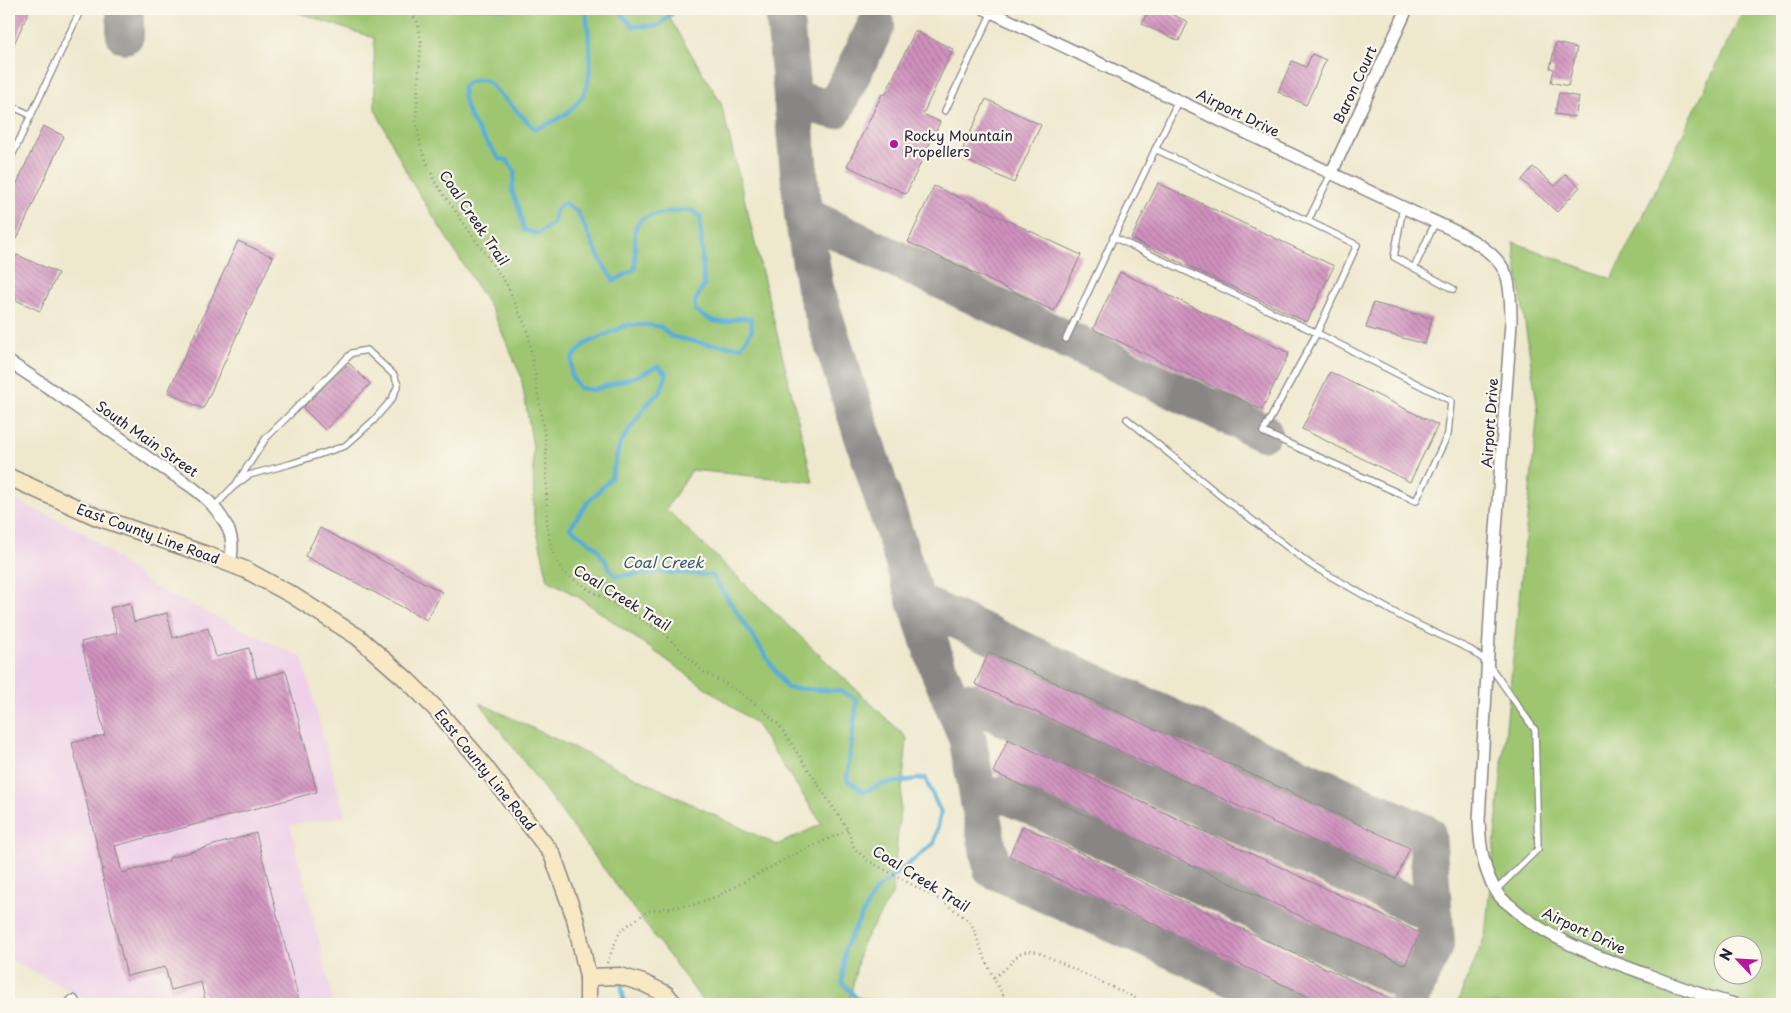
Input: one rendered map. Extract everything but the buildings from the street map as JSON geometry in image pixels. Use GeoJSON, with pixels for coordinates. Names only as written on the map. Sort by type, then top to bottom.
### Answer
{"type":"FeatureCollection","features":[{"type":"Feature","properties":{"kind":"main road","name":"East County Line Road"},"geometry":{"type":"LineString","coordinates":[[9,477],[80,510],[230,564],[292,595],[358,637],[407,680],[454,729],[552,854],[575,918],[588,977],[588,1004]]}},
{"type":"Feature","properties":{"kind":"main road"},"geometry":{"type":"LineString","coordinates":[[588,977],[620,976],[643,983],[666,994],[674,1004]]}},
{"type":"Feature","properties":{"kind":"street","name":"Baron Court"},"geometry":{"type":"LineString","coordinates":[[1331,174],[1407,9]]}},
{"type":"Feature","properties":{"kind":"street","name":"Airport Drive"},"geometry":{"type":"LineString","coordinates":[[988,10],[1404,207],[1480,245],[1497,261],[1506,276],[1511,309],[1479,821],[1484,865],[1498,895],[1525,918],[1543,930],[1622,966],[1735,1004]]}},
{"type":"Feature","properties":{"kind":"street","name":"South Main Street"},"geometry":{"type":"LineString","coordinates":[[9,362],[82,410],[214,506],[228,526],[233,540],[230,564]]}},
{"type":"Feature","properties":{"kind":"lane"},"geometry":{"type":"LineString","coordinates":[[9,162],[81,9]]}},
{"type":"Feature","properties":{"kind":"lane"},"geometry":{"type":"LineString","coordinates":[[945,110],[988,10]]}},
{"type":"Feature","properties":{"kind":"lane"},"geometry":{"type":"LineString","coordinates":[[1066,339],[1178,101]]}},
{"type":"Feature","properties":{"kind":"lane"},"geometry":{"type":"LineString","coordinates":[[9,105],[31,115]]}},
{"type":"Feature","properties":{"kind":"lane"},"geometry":{"type":"LineString","coordinates":[[1113,237],[1317,333],[1451,401],[1448,434],[1416,501],[1263,432],[1317,333],[1357,245],[1155,149]]}},
{"type":"Feature","properties":{"kind":"lane"},"geometry":{"type":"LineString","coordinates":[[1308,221],[1331,174]]}},
{"type":"Feature","properties":{"kind":"lane"},"geometry":{"type":"LineString","coordinates":[[1404,207],[1394,257],[1453,290]]}},
{"type":"Feature","properties":{"kind":"lane"},"geometry":{"type":"LineString","coordinates":[[1414,268],[1435,223]]}},
{"type":"Feature","properties":{"kind":"lane"},"geometry":{"type":"LineString","coordinates":[[214,506],[236,484],[249,475],[345,446],[373,421],[392,399],[398,385],[394,375],[367,350],[352,353],[266,438],[236,484]]}},
{"type":"Feature","properties":{"kind":"lane"},"geometry":{"type":"LineString","coordinates":[[1127,419],[1224,499],[1311,565],[1404,618],[1471,650],[1488,662],[1536,730],[1538,849],[1496,890]]}},
{"type":"Feature","properties":{"kind":"path","name":"Coal Creek Trail"},"geometry":{"type":"LineString","coordinates":[[408,9],[417,21],[421,41],[416,119],[421,148],[435,182],[507,285],[528,332],[546,445],[547,523],[551,547],[562,571],[584,587],[661,631],[704,672],[738,691],[761,708],[779,725],[848,830],[854,848],[867,860],[942,901],[968,920],[973,926],[993,977],[1008,1004]]}},
{"type":"Feature","properties":{"kind":"path"},"geometry":{"type":"LineString","coordinates":[[607,964],[620,931],[648,911],[692,905],[718,896],[795,854],[848,830]]}},
{"type":"Feature","properties":{"kind":"path"},"geometry":{"type":"LineString","coordinates":[[993,977],[1006,969],[1014,958],[1029,950],[1038,952],[1148,1004]]}},
{"type":"Feature","properties":{"kind":"shaded area"},"geometry":{"type":"Polygon","coordinates":[[[9,497],[84,532],[153,587],[302,657],[345,816],[290,825],[334,1004],[96,1004],[9,959],[9,497]]]}},
{"type":"Feature","properties":{"kind":"green space"},"geometry":{"type":"Polygon","coordinates":[[[287,9],[664,9],[721,103],[813,482],[692,470],[666,509],[907,738],[892,895],[861,946],[849,1004],[705,1004],[480,703],[777,845],[822,824],[755,723],[580,598],[548,580],[534,518],[533,447],[521,376],[493,312],[411,181],[375,109],[374,38],[287,9]]]}},
{"type":"Feature","properties":{"kind":"green space"},"geometry":{"type":"Polygon","coordinates":[[[1744,9],[1782,9],[1782,1004],[1457,1004],[1485,936],[1538,411],[1513,242],[1612,279],[1744,9]]]}},
{"type":"Feature","properties":{"kind":"waterway","name":"Coal Creek"},"geometry":{"type":"LineString","coordinates":[[499,9],[504,9]]}},
{"type":"Feature","properties":{"kind":"waterway","name":"Coal Creek"},"geometry":{"type":"LineString","coordinates":[[586,9],[590,49],[588,82],[582,96],[572,108],[557,119],[535,129],[487,81],[474,80],[463,86],[466,106],[475,125],[500,159],[507,160],[515,172],[512,191],[519,208],[524,230],[537,234],[553,223],[556,210],[564,203],[577,211],[601,261],[614,281],[635,269],[635,228],[641,219],[674,211],[693,211],[700,216],[704,285],[695,301],[695,310],[705,317],[716,321],[724,322],[739,318],[751,319],[752,330],[741,347],[706,344],[670,336],[661,327],[627,325],[585,344],[572,358],[571,375],[579,388],[593,390],[637,376],[658,366],[667,374],[660,392],[648,403],[620,443],[611,478],[587,503],[570,528],[596,547],[615,576],[663,572],[712,575],[787,688],[841,691],[857,700],[847,780],[864,792],[882,784],[925,778],[941,813],[934,843],[875,891],[845,947],[842,982],[857,999],[887,1004]]}},
{"type":"Feature","properties":{"kind":"waterway"},"geometry":{"type":"LineString","coordinates":[[617,9],[633,26],[658,26],[677,9]]}},
{"type":"Feature","properties":{"kind":"waterway"},"geometry":{"type":"LineString","coordinates":[[621,980],[624,1004]]}},
{"type":"Feature","properties":{"kind":"taxiway"},"geometry":{"type":"LineString","coordinates":[[125,9],[125,35]]}},
{"type":"Feature","properties":{"kind":"taxiway"},"geometry":{"type":"LineString","coordinates":[[784,9],[803,215],[815,288],[938,668],[967,737],[992,869],[1291,1004]]}},
{"type":"Feature","properties":{"kind":"taxiway"},"geometry":{"type":"LineString","coordinates":[[792,99],[834,110],[876,26]]}},
{"type":"Feature","properties":{"kind":"taxiway"},"geometry":{"type":"LineString","coordinates":[[803,215],[1263,432]]}},
{"type":"Feature","properties":{"kind":"taxiway"},"geometry":{"type":"LineString","coordinates":[[915,601],[1427,834],[1436,942],[1408,1004]]}},
{"type":"Feature","properties":{"kind":"taxiway"},"geometry":{"type":"LineString","coordinates":[[951,700],[969,701],[1434,915]]}},
{"type":"Feature","properties":{"kind":"taxiway"},"geometry":{"type":"LineString","coordinates":[[979,803],[1005,794],[1416,987]]}},
{"type":"Feature","properties":{"kind":"place","name":"Rocky Mountain Propellers"},"geometry":{"type":"Point","coordinates":[894,144]}}]}
